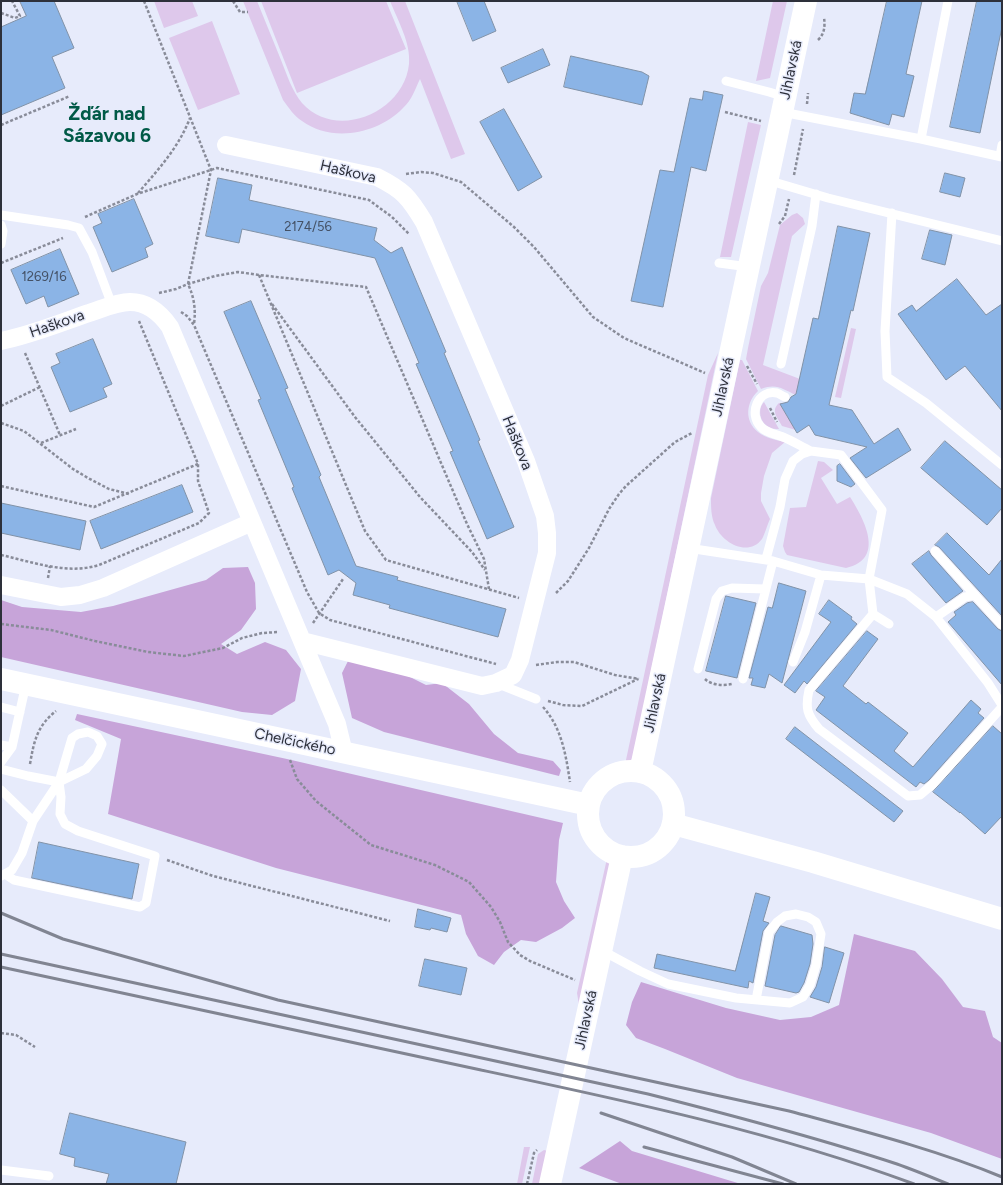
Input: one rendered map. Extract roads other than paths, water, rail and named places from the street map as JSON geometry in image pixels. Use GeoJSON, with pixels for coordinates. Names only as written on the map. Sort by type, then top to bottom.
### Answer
{"type":"FeatureCollection","features":[{"type":"Feature","properties":{"kind":"main road","name":"Jihlavská"},"geometry":{"type":"LineString","coordinates":[[640,772],[767,180],[777,111],[806,1]]}},
{"type":"Feature","properties":{"kind":"main road","name":"Chelčického"},"geometry":{"type":"LineString","coordinates":[[1,679],[587,804]]}},
{"type":"Feature","properties":{"kind":"main road"},"geometry":{"type":"LineString","coordinates":[[623,772],[640,772],[651,776],[665,788],[673,805],[673,824],[666,839],[654,850],[639,856],[613,855],[596,840],[589,826],[587,804],[595,789],[608,778],[623,772]]}},
{"type":"Feature","properties":{"kind":"main road"},"geometry":{"type":"LineString","coordinates":[[673,824],[795,857],[1002,919]]}},
{"type":"Feature","properties":{"kind":"main road","name":"Jihlavská"},"geometry":{"type":"LineString","coordinates":[[550,1184],[601,950],[613,855]]}},
{"type":"Feature","properties":{"kind":"street","name":"Haškova"},"geometry":{"type":"LineString","coordinates":[[226,145],[378,177],[400,189],[414,205],[424,222],[526,461],[545,516],[547,553],[529,601],[520,660],[510,666],[513,675],[496,683]]}},
{"type":"Feature","properties":{"kind":"street","name":"Haškova"},"geometry":{"type":"LineString","coordinates":[[1,341],[18,338],[112,305],[131,302],[146,305],[162,316],[170,327],[337,724],[344,753]]}},
{"type":"Feature","properties":{"kind":"street"},"geometry":{"type":"LineString","coordinates":[[1,585],[61,597],[80,594],[103,588],[252,522]]}},
{"type":"Feature","properties":{"kind":"street"},"geometry":{"type":"LineString","coordinates":[[300,636],[482,686],[496,683]]}},
{"type":"Feature","properties":{"kind":"lane"},"geometry":{"type":"LineString","coordinates":[[921,139],[948,1]]}},
{"type":"Feature","properties":{"kind":"lane"},"geometry":{"type":"LineString","coordinates":[[726,82],[769,92],[777,111],[1001,156],[1002,145]]}},
{"type":"Feature","properties":{"kind":"lane"},"geometry":{"type":"LineString","coordinates":[[767,180],[791,188],[1002,241]]}},
{"type":"Feature","properties":{"kind":"lane"},"geometry":{"type":"LineString","coordinates":[[781,364],[812,226],[816,194]]}},
{"type":"Feature","properties":{"kind":"lane"},"geometry":{"type":"LineString","coordinates":[[892,214],[885,331],[887,377],[926,403],[1002,465]]}},
{"type":"Feature","properties":{"kind":"lane"},"geometry":{"type":"LineString","coordinates":[[1,215],[79,228],[92,252],[112,305]]}},
{"type":"Feature","properties":{"kind":"lane"},"geometry":{"type":"LineString","coordinates":[[1,225],[4,231],[1,244]]}},
{"type":"Feature","properties":{"kind":"lane"},"geometry":{"type":"LineString","coordinates":[[719,263],[748,267]]}},
{"type":"Feature","properties":{"kind":"lane"},"geometry":{"type":"LineString","coordinates":[[688,548],[769,560],[821,575],[869,579],[907,594],[936,617],[988,682],[1002,706],[933,784],[920,795],[908,796],[819,729],[810,719],[807,710],[809,690],[873,614],[869,579],[882,510],[841,455],[810,451],[783,437],[766,431],[761,427],[757,421],[755,408],[760,398],[772,393],[778,393],[785,397]]}},
{"type":"Feature","properties":{"kind":"lane"},"geometry":{"type":"LineString","coordinates":[[743,679],[765,589],[769,560],[785,479],[793,461],[802,454],[810,451]]}},
{"type":"Feature","properties":{"kind":"lane"},"geometry":{"type":"LineString","coordinates":[[935,551],[1002,625]]}},
{"type":"Feature","properties":{"kind":"lane"},"geometry":{"type":"LineString","coordinates":[[793,662],[805,632],[821,575]]}},
{"type":"Feature","properties":{"kind":"lane"},"geometry":{"type":"LineString","coordinates":[[698,669],[716,599],[722,591],[732,588],[765,589]]}},
{"type":"Feature","properties":{"kind":"lane"},"geometry":{"type":"LineString","coordinates":[[936,617],[965,597],[975,596]]}},
{"type":"Feature","properties":{"kind":"lane"},"geometry":{"type":"LineString","coordinates":[[873,614],[890,624]]}},
{"type":"Feature","properties":{"kind":"lane"},"geometry":{"type":"LineString","coordinates":[[496,683],[536,698]]}},
{"type":"Feature","properties":{"kind":"lane"},"geometry":{"type":"LineString","coordinates":[[1,762],[12,747],[26,684]]}},
{"type":"Feature","properties":{"kind":"lane"},"geometry":{"type":"LineString","coordinates":[[1,707],[20,712]]}},
{"type":"Feature","properties":{"kind":"lane"},"geometry":{"type":"LineString","coordinates":[[1,769],[59,782],[86,768],[97,756],[102,744],[97,736],[88,732],[78,734],[72,738],[59,782],[32,821],[22,853],[12,870],[3,875]]}},
{"type":"Feature","properties":{"kind":"lane"},"geometry":{"type":"LineString","coordinates":[[1,745],[12,747]]}},
{"type":"Feature","properties":{"kind":"lane"},"geometry":{"type":"LineString","coordinates":[[3,875],[14,880],[140,907],[146,903],[155,856],[78,831],[65,824],[60,814],[61,797],[59,782]]}},
{"type":"Feature","properties":{"kind":"lane"},"geometry":{"type":"LineString","coordinates":[[1,790],[32,821]]}},
{"type":"Feature","properties":{"kind":"lane"},"geometry":{"type":"LineString","coordinates":[[601,950],[668,984],[736,998],[756,1000],[790,1003],[802,997],[810,985],[816,965],[821,934],[816,922],[808,917],[796,914],[785,916],[777,922],[769,932],[756,1000]]}},
{"type":"Feature","properties":{"kind":"lane"},"geometry":{"type":"LineString","coordinates":[[1,1170],[49,1176]]}},
{"type":"Feature","properties":{"kind":"railway"},"geometry":{"type":"LineString","coordinates":[[1,913],[63,939],[278,1000],[789,1111],[924,1149],[1002,1177]]}},
{"type":"Feature","properties":{"kind":"railway"},"geometry":{"type":"LineString","coordinates":[[1,954],[648,1094],[742,1118],[835,1145],[897,1164],[948,1184]]}},
{"type":"Feature","properties":{"kind":"railway"},"geometry":{"type":"LineString","coordinates":[[1,967],[536,1082],[700,1119],[754,1133],[861,1165],[914,1184]]}},
{"type":"Feature","properties":{"kind":"railway"},"geometry":{"type":"LineString","coordinates":[[601,1113],[732,1157],[796,1184]]}},
{"type":"Feature","properties":{"kind":"railway"},"geometry":{"type":"LineString","coordinates":[[644,1147],[783,1184]]}},
{"type":"Feature","properties":{"kind":"district","name":"Žďár nad Sázavou 6"},"geometry":{"type":"Point","coordinates":[107,125]}}]}
